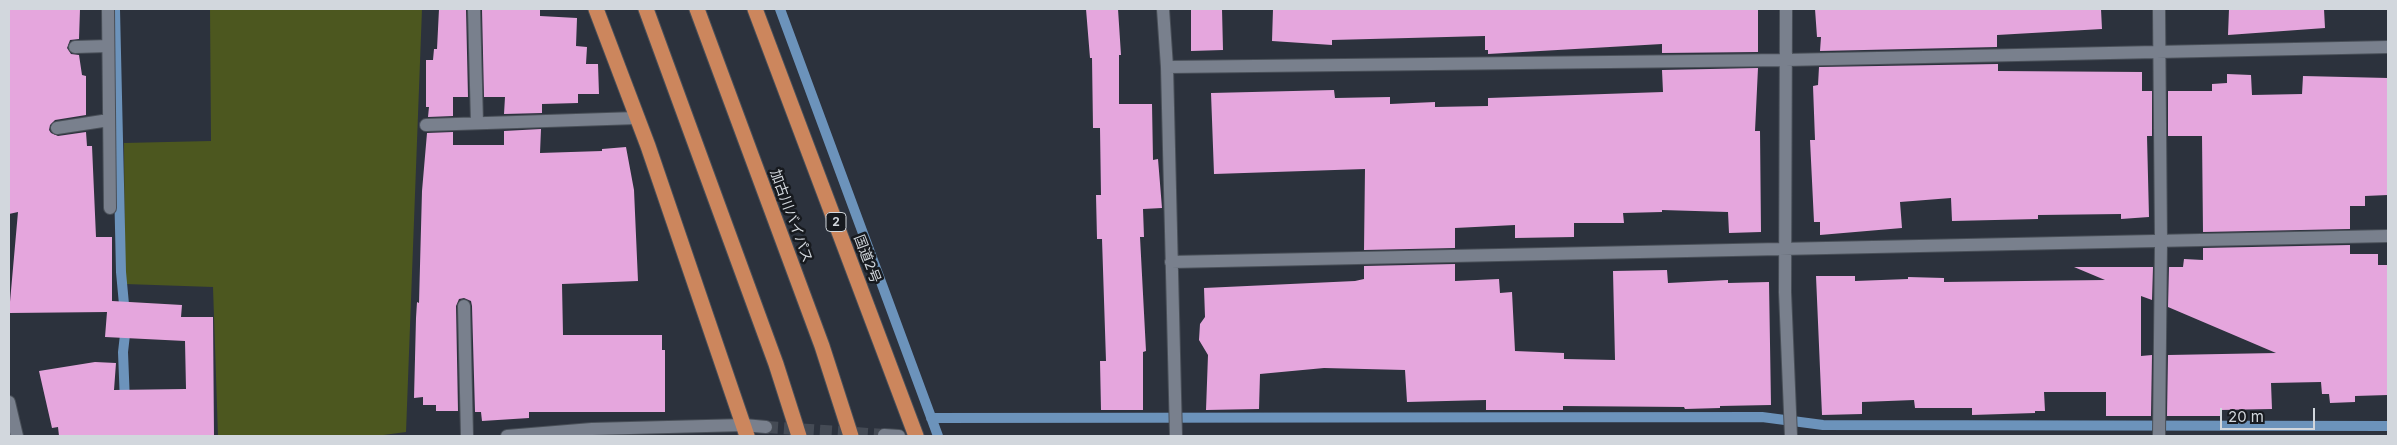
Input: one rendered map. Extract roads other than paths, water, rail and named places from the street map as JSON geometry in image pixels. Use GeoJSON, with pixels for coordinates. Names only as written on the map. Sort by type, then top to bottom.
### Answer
{"type":"FeatureCollection","features":[{"type":"Feature","properties":{"kind":"highway"},"geometry":{"type":"LineString","coordinates":[[596,9],[637,118],[746,431]]}},
{"type":"Feature","properties":{"kind":"highway"},"geometry":{"type":"LineString","coordinates":[[646,9],[776,364],[799,436]]}},
{"type":"Feature","properties":{"kind":"highway","name":"加古川バイパス"},"geometry":{"type":"LineString","coordinates":[[697,9],[818,336],[851,436]]}},
{"type":"Feature","properties":{"kind":"highway","name":"国道2号"},"geometry":{"type":"LineString","coordinates":[[756,9],[916,436]]}},
{"type":"Feature","properties":{"kind":"street"},"geometry":{"type":"LineString","coordinates":[[108,9],[110,208]]}},
{"type":"Feature","properties":{"kind":"street"},"geometry":{"type":"LineString","coordinates":[[474,9],[477,123]]}},
{"type":"Feature","properties":{"kind":"street"},"geometry":{"type":"LineString","coordinates":[[1163,9],[1176,436]]}},
{"type":"Feature","properties":{"kind":"street"},"geometry":{"type":"LineString","coordinates":[[1786,9],[1785,250],[1791,436]]}},
{"type":"Feature","properties":{"kind":"street"},"geometry":{"type":"LineString","coordinates":[[2159,9],[2161,242],[2159,436]]}},
{"type":"Feature","properties":{"kind":"street"},"geometry":{"type":"LineString","coordinates":[[75,47],[108,46]]}},
{"type":"Feature","properties":{"kind":"street"},"geometry":{"type":"LineString","coordinates":[[1166,67],[1785,60],[2388,47]]}},
{"type":"Feature","properties":{"kind":"street"},"geometry":{"type":"LineString","coordinates":[[426,125],[637,118]]}},
{"type":"Feature","properties":{"kind":"street"},"geometry":{"type":"LineString","coordinates":[[57,128],[109,120]]}},
{"type":"Feature","properties":{"kind":"street"},"geometry":{"type":"LineString","coordinates":[[1171,262],[2388,236]]}},
{"type":"Feature","properties":{"kind":"street"},"geometry":{"type":"LineString","coordinates":[[464,306],[467,436]]}},
{"type":"Feature","properties":{"kind":"street"},"geometry":{"type":"LineString","coordinates":[[9,402],[17,436]]}},
{"type":"Feature","properties":{"kind":"street"},"geometry":{"type":"LineString","coordinates":[[507,436],[609,432],[746,431],[766,427]]}},
{"type":"Feature","properties":{"kind":"street"},"geometry":{"type":"LineString","coordinates":[[884,435],[899,436]]}},
{"type":"Feature","properties":{"kind":"waterway"},"geometry":{"type":"LineString","coordinates":[[115,9],[121,272],[126,326],[123,352],[125,403]]}},
{"type":"Feature","properties":{"kind":"waterway"},"geometry":{"type":"LineString","coordinates":[[780,9],[938,436]]}},
{"type":"Feature","properties":{"kind":"waterway"},"geometry":{"type":"LineString","coordinates":[[931,418],[1762,417],[1823,425],[2388,426]]}},
{"type":"Feature","properties":{"kind":"tunnel"},"geometry":{"type":"LineString","coordinates":[[766,427],[884,435]]}}]}
